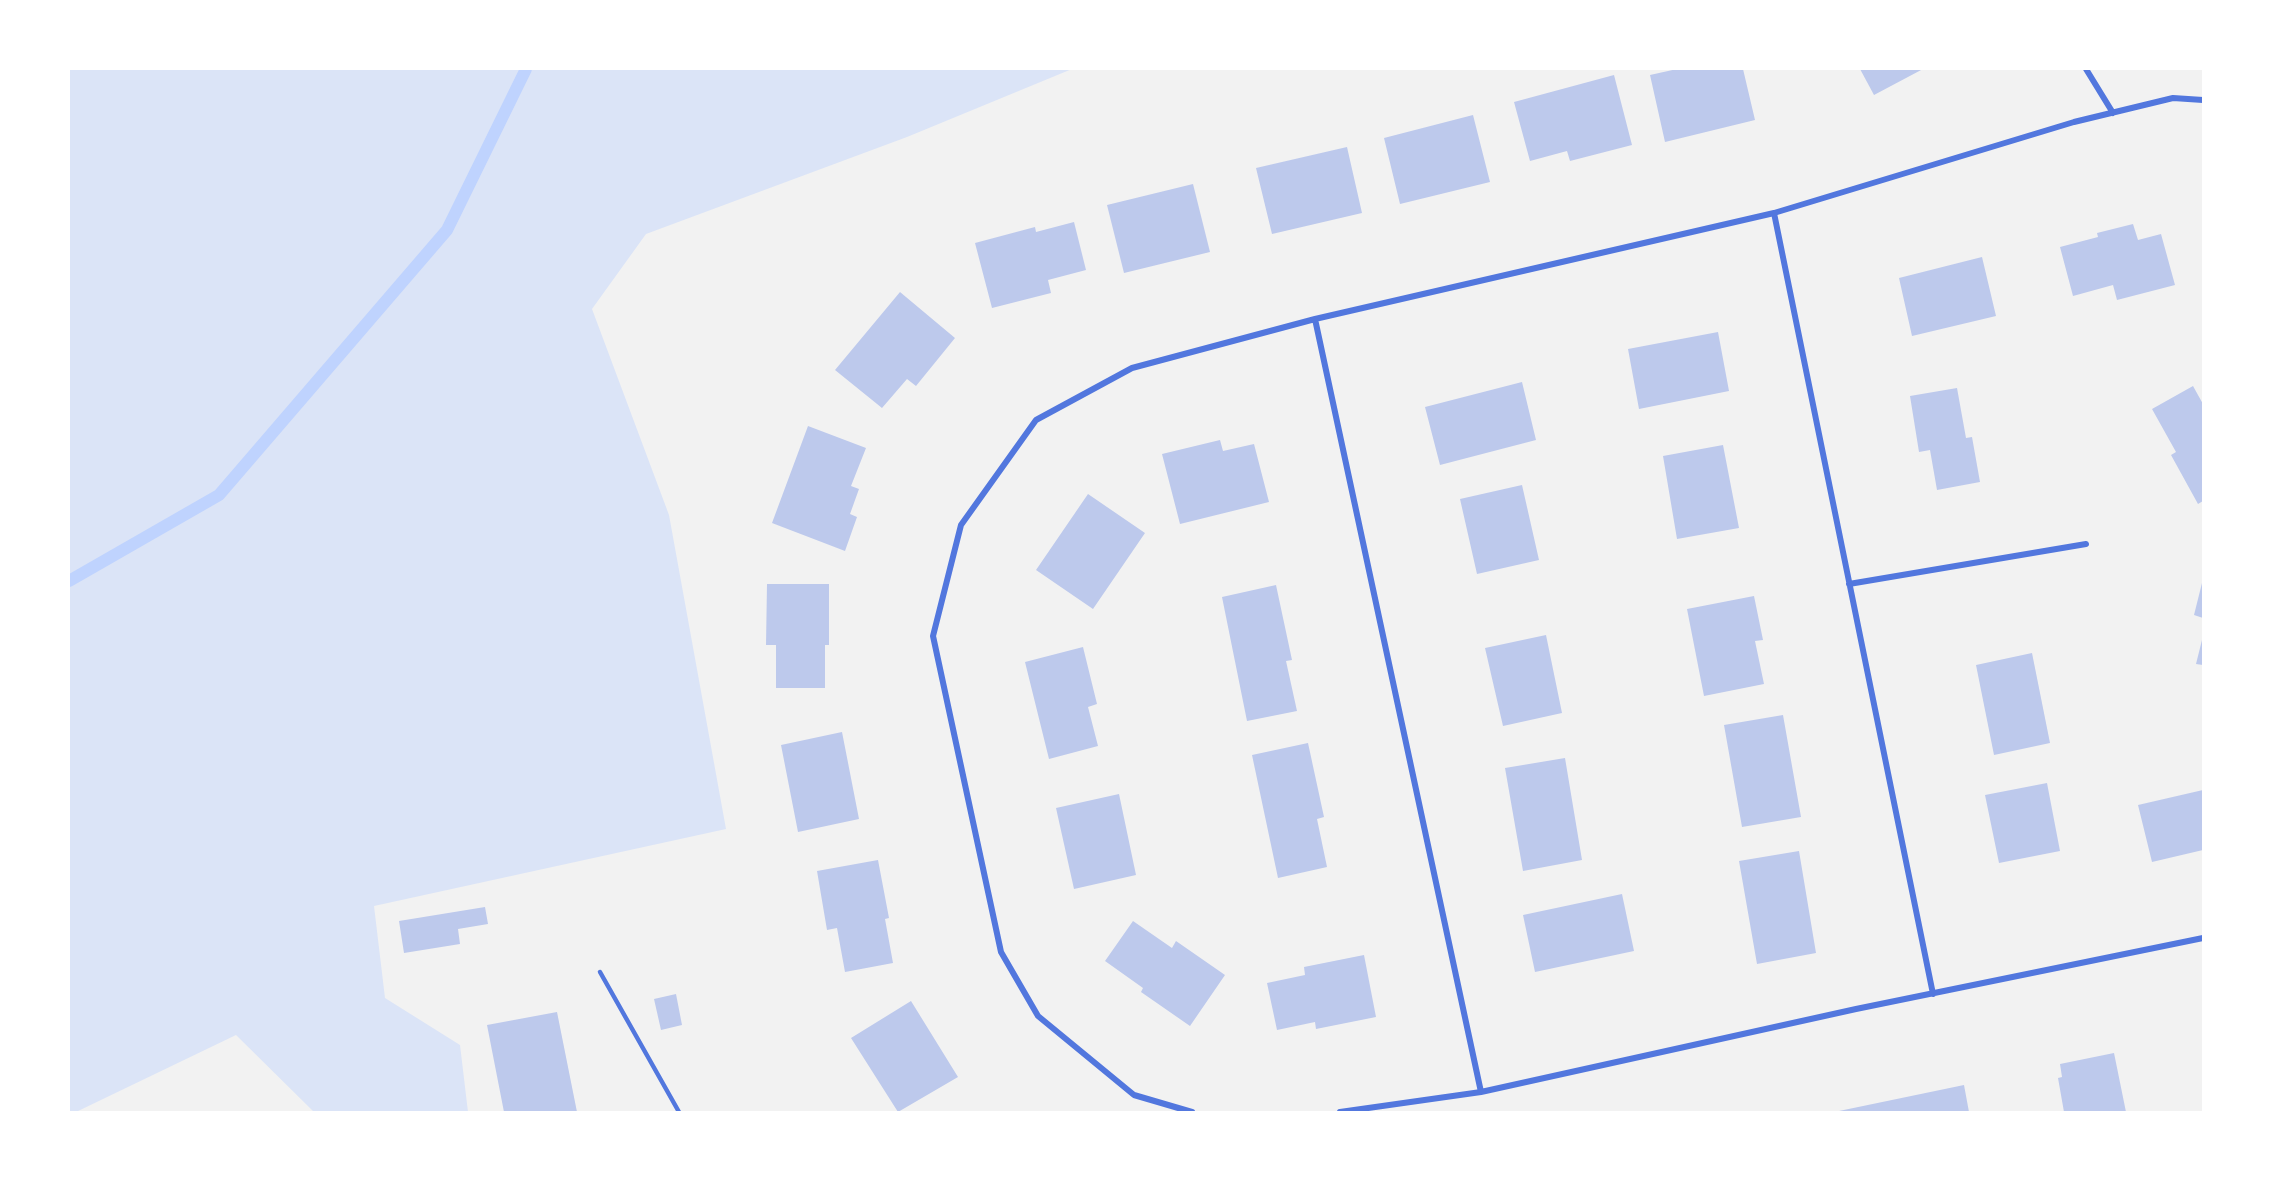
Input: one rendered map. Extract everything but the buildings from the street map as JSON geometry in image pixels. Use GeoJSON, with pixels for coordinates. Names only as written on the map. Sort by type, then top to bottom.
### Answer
{"type":"FeatureCollection","features":[{"type":"Feature","properties":{"kind":"street"},"geometry":{"type":"LineString","coordinates":[[2086,69],[2113,113]]}},
{"type":"Feature","properties":{"kind":"street"},"geometry":{"type":"LineString","coordinates":[[1192,1112],[1134,1095],[1038,1016],[1001,952],[933,636],[961,525],[1036,420],[1132,368],[1315,319],[1774,213],[2074,122],[2173,98],[2203,100]]}},
{"type":"Feature","properties":{"kind":"street"},"geometry":{"type":"LineString","coordinates":[[1774,213],[1933,994]]}},
{"type":"Feature","properties":{"kind":"street"},"geometry":{"type":"LineString","coordinates":[[1315,319],[1481,1092]]}},
{"type":"Feature","properties":{"kind":"street"},"geometry":{"type":"LineString","coordinates":[[1849,584],[2086,544]]}},
{"type":"Feature","properties":{"kind":"street"},"geometry":{"type":"LineString","coordinates":[[1340,1112],[1481,1092],[2203,938]]}},
{"type":"Feature","properties":{"kind":"lane"},"geometry":{"type":"LineString","coordinates":[[600,972],[679,1112]]}},
{"type":"Feature","properties":{"kind":"shaded area"},"geometry":{"type":"Polygon","coordinates":[[[69,69],[1072,69],[907,137],[646,234],[592,309],[669,515],[726,829],[374,906],[385,998],[460,1045],[468,1112],[314,1112],[236,1035],[76,1112],[69,1112],[69,69]]]}},
{"type":"Feature","properties":{"kind":"waterway"},"geometry":{"type":"LineString","coordinates":[[69,581],[219,495],[447,230],[526,69]]}}]}
